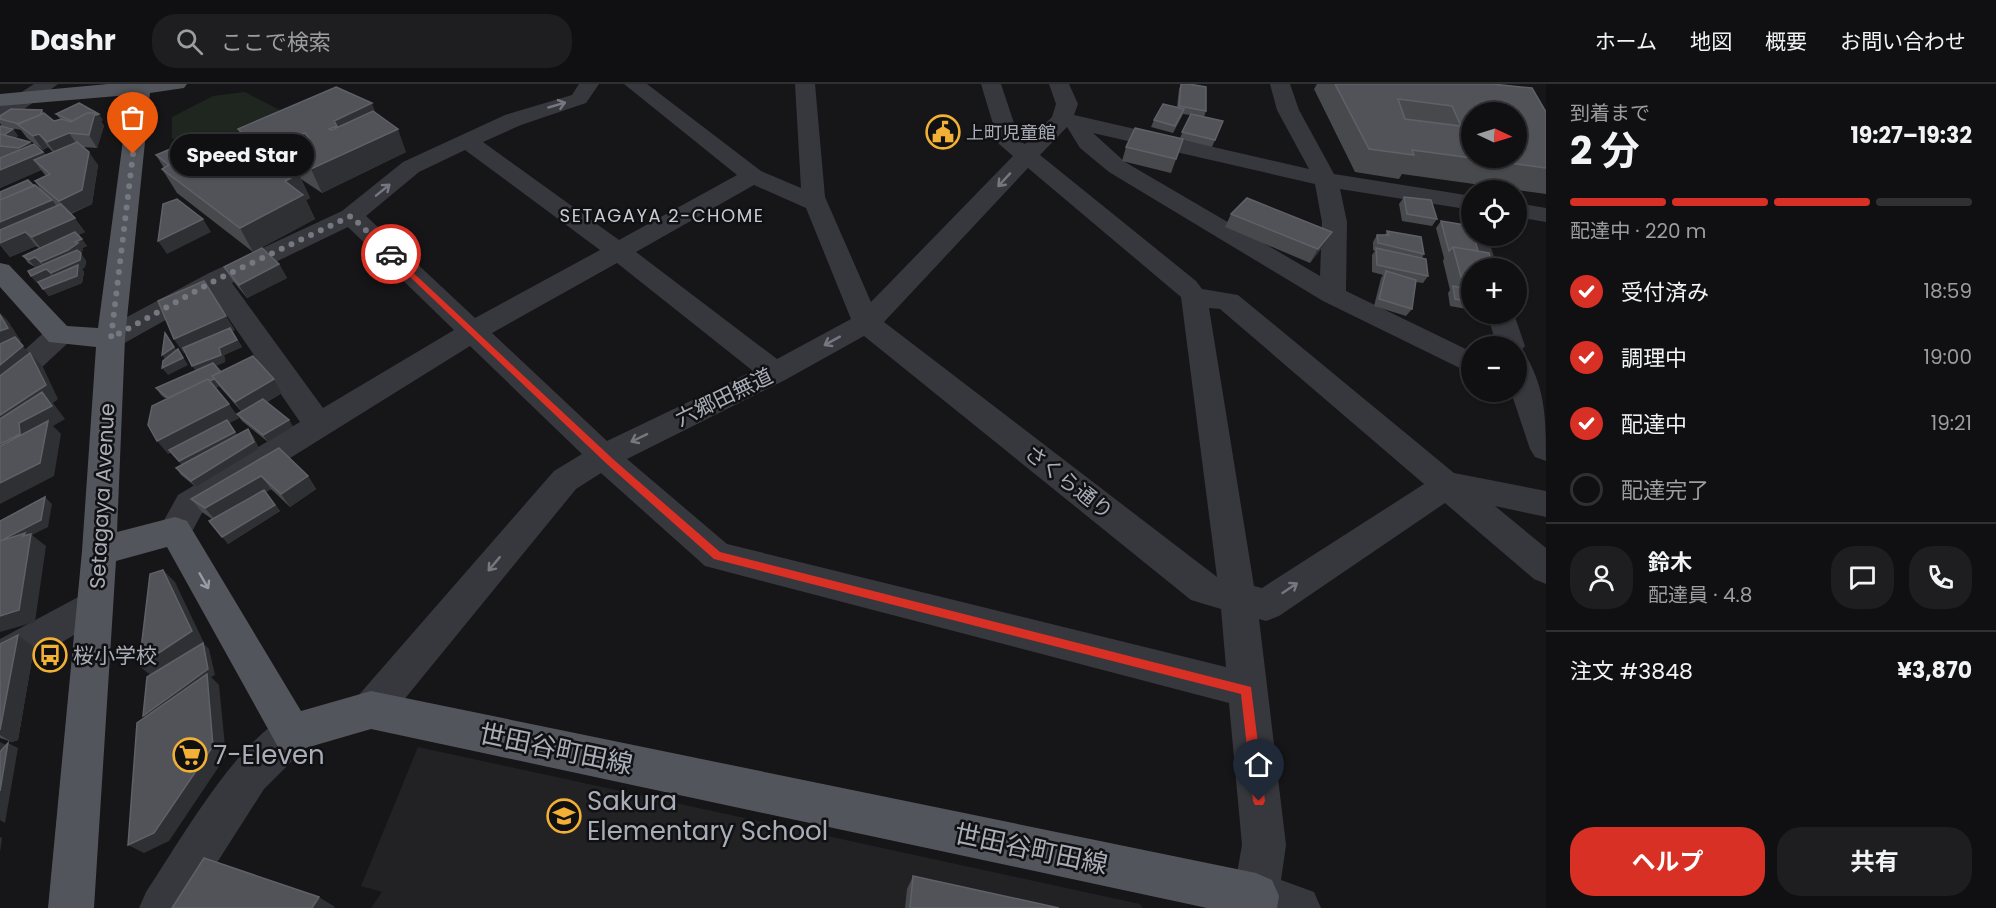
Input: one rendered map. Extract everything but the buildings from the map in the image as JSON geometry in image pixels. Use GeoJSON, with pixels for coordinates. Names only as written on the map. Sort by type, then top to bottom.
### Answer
{"type":"FeatureCollection","features":[{"type":"Feature","properties":{"kind":"main road"},"geometry":{"type":"LineString","coordinates":[[0,100],[177,84]]}},
{"type":"Feature","properties":{"kind":"main road","name":"Setagaya Avenue"},"geometry":{"type":"LineString","coordinates":[[70,908],[99,551],[111,338],[141,86]]}},
{"type":"Feature","properties":{"kind":"main road"},"geometry":{"type":"LineString","coordinates":[[0,271],[59,335],[111,338]]}},
{"type":"Feature","properties":{"kind":"main road"},"geometry":{"type":"LineString","coordinates":[[99,551],[174,531],[292,733]]}},
{"type":"Feature","properties":{"kind":"main road","name":"世田谷町田線"},"geometry":{"type":"LineString","coordinates":[[292,733],[372,710],[1255,902]]}},
{"type":"Feature","properties":{"kind":"street"},"geometry":{"type":"LineString","coordinates":[[0,116],[48,84]]}},
{"type":"Feature","properties":{"kind":"street"},"geometry":{"type":"LineString","coordinates":[[111,338],[216,280],[351,216],[411,167],[513,120],[579,99],[589,84]]}},
{"type":"Feature","properties":{"kind":"street"},"geometry":{"type":"LineString","coordinates":[[634,84],[753,176],[816,204]]}},
{"type":"Feature","properties":{"kind":"street","name":"さくら通り"},"geometry":{"type":"LineString","coordinates":[[805,84],[813,197],[866,323],[1204,589],[1266,604],[1425,498],[1449,489]]}},
{"type":"Feature","properties":{"kind":"street"},"geometry":{"type":"LineString","coordinates":[[991,84],[1010,144],[1028,156],[1187,287],[1194,297],[1238,598],[1264,845],[1255,902],[1298,908]]}},
{"type":"Feature","properties":{"kind":"street"},"geometry":{"type":"LineString","coordinates":[[1059,84],[1067,104],[1069,121],[1088,143],[1117,167],[1333,295],[1461,359]]}},
{"type":"Feature","properties":{"kind":"street"},"geometry":{"type":"LineString","coordinates":[[1280,84],[1300,135],[1326,180],[1334,213],[1333,295]]}},
{"type":"Feature","properties":{"kind":"street"},"geometry":{"type":"LineString","coordinates":[[1069,121],[1326,180],[1461,201]]}},
{"type":"Feature","properties":{"kind":"street","name":"六郷田無道"},"geometry":{"type":"LineString","coordinates":[[372,710],[565,480],[604,456],[776,373],[866,323],[1028,156],[1069,121]]}},
{"type":"Feature","properties":{"kind":"street"},"geometry":{"type":"LineString","coordinates":[[467,141],[618,251],[776,373]]}},
{"type":"Feature","properties":{"kind":"street"},"geometry":{"type":"LineString","coordinates":[[174,531],[190,504],[318,425],[472,332],[753,176]]}},
{"type":"Feature","properties":{"kind":"street"},"geometry":{"type":"LineString","coordinates":[[1527,212],[1546,215]]}},
{"type":"Feature","properties":{"kind":"street"},"geometry":{"type":"LineString","coordinates":[[351,216],[604,456],[717,556],[1247,690]]}},
{"type":"Feature","properties":{"kind":"street"},"geometry":{"type":"LineString","coordinates":[[216,280],[318,425]]}},
{"type":"Feature","properties":{"kind":"street"},"geometry":{"type":"LineString","coordinates":[[1194,297],[1228,301],[1546,569]]}},
{"type":"Feature","properties":{"kind":"street"},"geometry":{"type":"LineString","coordinates":[[0,389],[59,335]]}},
{"type":"Feature","properties":{"kind":"street"},"geometry":{"type":"LineString","coordinates":[[1527,398],[1546,449]]}},
{"type":"Feature","properties":{"kind":"street"},"geometry":{"type":"LineString","coordinates":[[1449,489],[1455,485],[1546,504]]}},
{"type":"Feature","properties":{"kind":"street"},"geometry":{"type":"LineString","coordinates":[[0,659],[95,604]]}},
{"type":"Feature","properties":{"kind":"street"},"geometry":{"type":"LineString","coordinates":[[162,908],[249,775],[292,733]]}},
{"type":"Feature","properties":{"kind":"shaded area"},"geometry":{"type":"Polygon","coordinates":[[[245,92],[297,119],[209,159],[172,138],[172,117],[213,96],[245,92]]]}},
{"type":"Feature","properties":{"kind":"shaded area","name":"Sakura Elementary School"},"geometry":{"type":"Polygon","coordinates":[[[418,747],[1140,904],[1143,908],[371,908],[382,892],[361,886],[418,747]]]}},
{"type":"Feature","properties":{"kind":"way so far"},"geometry":{"type":"LineString","coordinates":[[133,154],[111,338],[216,280],[351,216],[391,254]]}},
{"type":"Feature","properties":{"kind":"place","name":"上町児童館"},"geometry":{"type":"Point","coordinates":[943,132]}},
{"type":"Feature","properties":{"kind":"place","name":"Speed Star"},"geometry":{"type":"Point","coordinates":[133,154]}},
{"type":"Feature","properties":{"kind":"place","name":"桜小学校"},"geometry":{"type":"Point","coordinates":[50,655]}},
{"type":"Feature","properties":{"kind":"place","name":"7-Eleven"},"geometry":{"type":"Point","coordinates":[190,755]}},
{"type":"Feature","properties":{"kind":"place","name":"Sakura Elementary School"},"geometry":{"type":"Point","coordinates":[564,816]}},
{"type":"Feature","properties":{"kind":"district","name":"SETAGAYA 2-CHOME"},"geometry":{"type":"Point","coordinates":[662,215]}},
{"type":"Feature","properties":{"kind":"route"},"geometry":{"type":"LineString","coordinates":[[391,254],[611,463],[717,556],[1247,690],[1259,801]]}}]}
